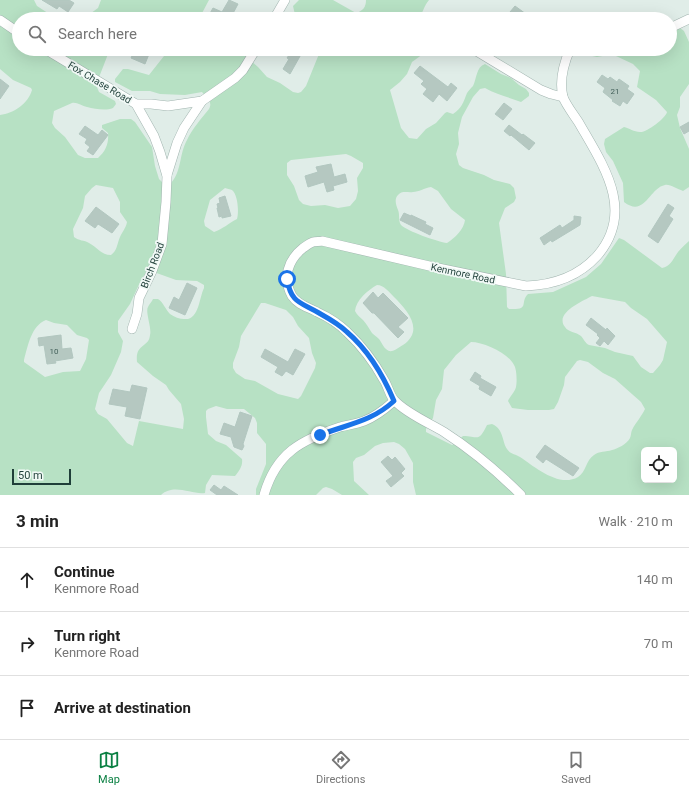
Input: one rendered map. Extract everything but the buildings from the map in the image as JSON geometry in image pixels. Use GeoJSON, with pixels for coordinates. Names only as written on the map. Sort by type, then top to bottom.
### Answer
{"type":"FeatureCollection","features":[{"type":"Feature","properties":{"kind":"street"},"geometry":{"type":"LineString","coordinates":[[278,12],[285,0]]}},
{"type":"Feature","properties":{"kind":"street"},"geometry":{"type":"LineString","coordinates":[[677,25],[689,19]]}},
{"type":"Feature","properties":{"kind":"street"},"geometry":{"type":"LineString","coordinates":[[0,20],[12,28]]}},
{"type":"Feature","properties":{"kind":"street","name":"Fox Chase Road"},"geometry":{"type":"LineString","coordinates":[[57,56],[136,104],[168,106],[202,101],[235,78],[243,70],[252,56]]}},
{"type":"Feature","properties":{"kind":"street"},"geometry":{"type":"LineString","coordinates":[[485,56],[541,90],[563,97]]}},
{"type":"Feature","properties":{"kind":"street","name":"Kenmore Road"},"geometry":{"type":"LineString","coordinates":[[394,401],[388,387],[372,360],[347,332],[317,312],[301,305],[293,297],[287,279],[291,261],[296,254],[313,242],[322,241],[438,268],[526,286],[538,286],[559,282],[577,273],[592,262],[604,248],[616,213],[614,197],[606,171],[563,97],[562,77],[567,56]]}},
{"type":"Feature","properties":{"kind":"street","name":"Birch Road"},"geometry":{"type":"LineString","coordinates":[[132,329],[137,314],[139,298],[152,271],[162,244],[166,209],[167,176],[177,143],[184,128],[202,101]]}},
{"type":"Feature","properties":{"kind":"street","name":"Birch Road"},"geometry":{"type":"LineString","coordinates":[[136,104],[154,136],[167,176]]}},
{"type":"Feature","properties":{"kind":"street"},"geometry":{"type":"LineString","coordinates":[[264,495],[268,482],[276,466],[289,452],[302,442],[341,427],[365,421],[377,415],[394,401],[470,450],[491,466],[520,495]]}},
{"type":"Feature","properties":{"kind":"green space"},"geometry":{"type":"Polygon","coordinates":[[[0,0],[34,0],[37,6],[46,12],[12,12],[12,56],[107,56],[96,85],[99,92],[115,101],[116,104],[113,108],[97,109],[72,103],[54,111],[52,123],[55,128],[65,137],[78,155],[85,158],[98,158],[105,150],[108,140],[108,133],[102,128],[102,125],[120,119],[131,119],[135,122],[152,147],[159,179],[163,183],[171,183],[179,168],[184,145],[194,128],[209,109],[210,102],[202,92],[185,95],[160,94],[150,91],[132,91],[115,82],[115,79],[123,69],[149,75],[164,56],[245,56],[267,77],[280,83],[293,92],[298,93],[301,92],[306,86],[318,56],[420,56],[412,62],[407,74],[390,90],[401,128],[409,138],[417,139],[426,129],[436,123],[445,113],[447,112],[453,114],[458,110],[467,93],[473,86],[478,70],[482,65],[485,64],[501,74],[511,78],[526,89],[529,96],[521,102],[485,88],[480,89],[473,97],[462,117],[458,133],[459,144],[456,154],[459,165],[463,168],[494,180],[510,184],[514,188],[516,198],[514,202],[505,208],[499,223],[506,274],[507,307],[509,309],[522,307],[528,294],[553,292],[586,277],[601,264],[619,238],[624,240],[662,268],[670,264],[679,251],[689,241],[689,495],[416,495],[413,482],[413,463],[405,449],[394,442],[383,443],[375,446],[364,455],[356,458],[353,462],[354,481],[369,495],[342,495],[326,487],[316,495],[256,495],[256,489],[266,464],[266,444],[257,433],[257,423],[255,418],[244,409],[227,409],[216,406],[206,411],[208,434],[216,441],[226,445],[242,459],[242,464],[235,476],[212,475],[206,485],[205,493],[172,490],[161,495],[0,495],[0,115],[15,110],[24,104],[30,95],[32,90],[31,88],[13,80],[0,69],[0,0]],[[346,154],[291,160],[287,163],[287,175],[294,186],[299,200],[303,204],[311,206],[325,205],[338,208],[350,206],[356,199],[358,191],[357,178],[363,168],[363,163],[346,154]],[[96,185],[85,196],[83,208],[73,229],[74,237],[89,243],[104,254],[111,255],[116,249],[127,222],[120,212],[120,202],[113,188],[96,185]],[[431,187],[415,192],[400,193],[396,198],[399,220],[401,225],[416,233],[447,243],[459,233],[465,220],[451,209],[438,191],[431,187]],[[225,188],[210,200],[204,221],[205,226],[214,232],[237,219],[238,204],[236,196],[232,190],[225,188]],[[148,271],[142,278],[130,304],[118,321],[118,332],[123,341],[121,352],[111,375],[99,393],[95,409],[98,414],[107,419],[127,443],[133,446],[139,421],[183,429],[184,419],[181,404],[166,385],[137,362],[138,352],[147,342],[150,335],[147,312],[148,306],[153,299],[158,299],[162,302],[168,312],[175,317],[189,319],[196,313],[204,288],[204,285],[197,281],[176,280],[148,271]],[[377,285],[360,299],[355,311],[366,323],[372,333],[379,339],[383,346],[391,351],[403,345],[409,339],[413,333],[412,320],[404,308],[384,287],[377,285]],[[592,296],[566,312],[563,317],[563,322],[566,329],[581,336],[589,345],[633,356],[641,367],[650,373],[653,373],[663,360],[667,342],[647,319],[625,302],[592,296]],[[261,303],[241,336],[239,347],[233,363],[233,368],[236,373],[245,379],[255,381],[278,394],[298,399],[315,368],[316,363],[309,338],[298,326],[293,317],[286,310],[261,303]],[[46,320],[41,323],[31,337],[24,362],[45,377],[63,372],[80,371],[86,359],[89,340],[77,335],[67,325],[46,320]],[[471,342],[456,355],[444,370],[442,389],[436,400],[433,418],[426,429],[426,432],[452,445],[463,436],[480,436],[487,425],[492,424],[501,432],[505,446],[510,452],[540,471],[555,478],[571,480],[578,477],[583,472],[591,457],[600,452],[610,451],[622,446],[630,438],[634,427],[645,409],[641,402],[615,379],[603,373],[588,362],[580,360],[577,361],[565,377],[564,385],[554,409],[528,410],[512,408],[508,401],[515,391],[517,379],[515,367],[507,356],[489,346],[476,342],[471,342]]]}},
{"type":"Feature","properties":{"kind":"green space"},"geometry":{"type":"Polygon","coordinates":[[[101,0],[209,0],[203,12],[93,12],[98,8],[101,0]]]}},
{"type":"Feature","properties":{"kind":"green space"},"geometry":{"type":"Polygon","coordinates":[[[299,0],[333,0],[354,12],[294,12],[293,6],[299,0]]]}},
{"type":"Feature","properties":{"kind":"green space"},"geometry":{"type":"Polygon","coordinates":[[[366,0],[429,0],[422,12],[358,12],[364,8],[366,0]]]}},
{"type":"Feature","properties":{"kind":"green space"},"geometry":{"type":"Polygon","coordinates":[[[680,28],[684,31],[689,42],[689,84],[680,97],[680,107],[677,115],[680,128],[689,149],[689,187],[683,191],[665,185],[655,191],[642,204],[637,207],[631,206],[624,202],[623,183],[613,161],[606,152],[604,144],[605,139],[624,127],[638,132],[643,132],[660,121],[667,112],[656,100],[637,87],[640,71],[633,64],[616,56],[677,56],[677,29],[680,28]]]}},
{"type":"Feature","properties":{"kind":"route"},"geometry":{"type":"LineString","coordinates":[[287,279],[293,297],[301,305],[334,322],[347,332],[359,345],[372,360],[388,387],[394,401],[377,415],[365,421],[341,427],[320,435]]}}]}
